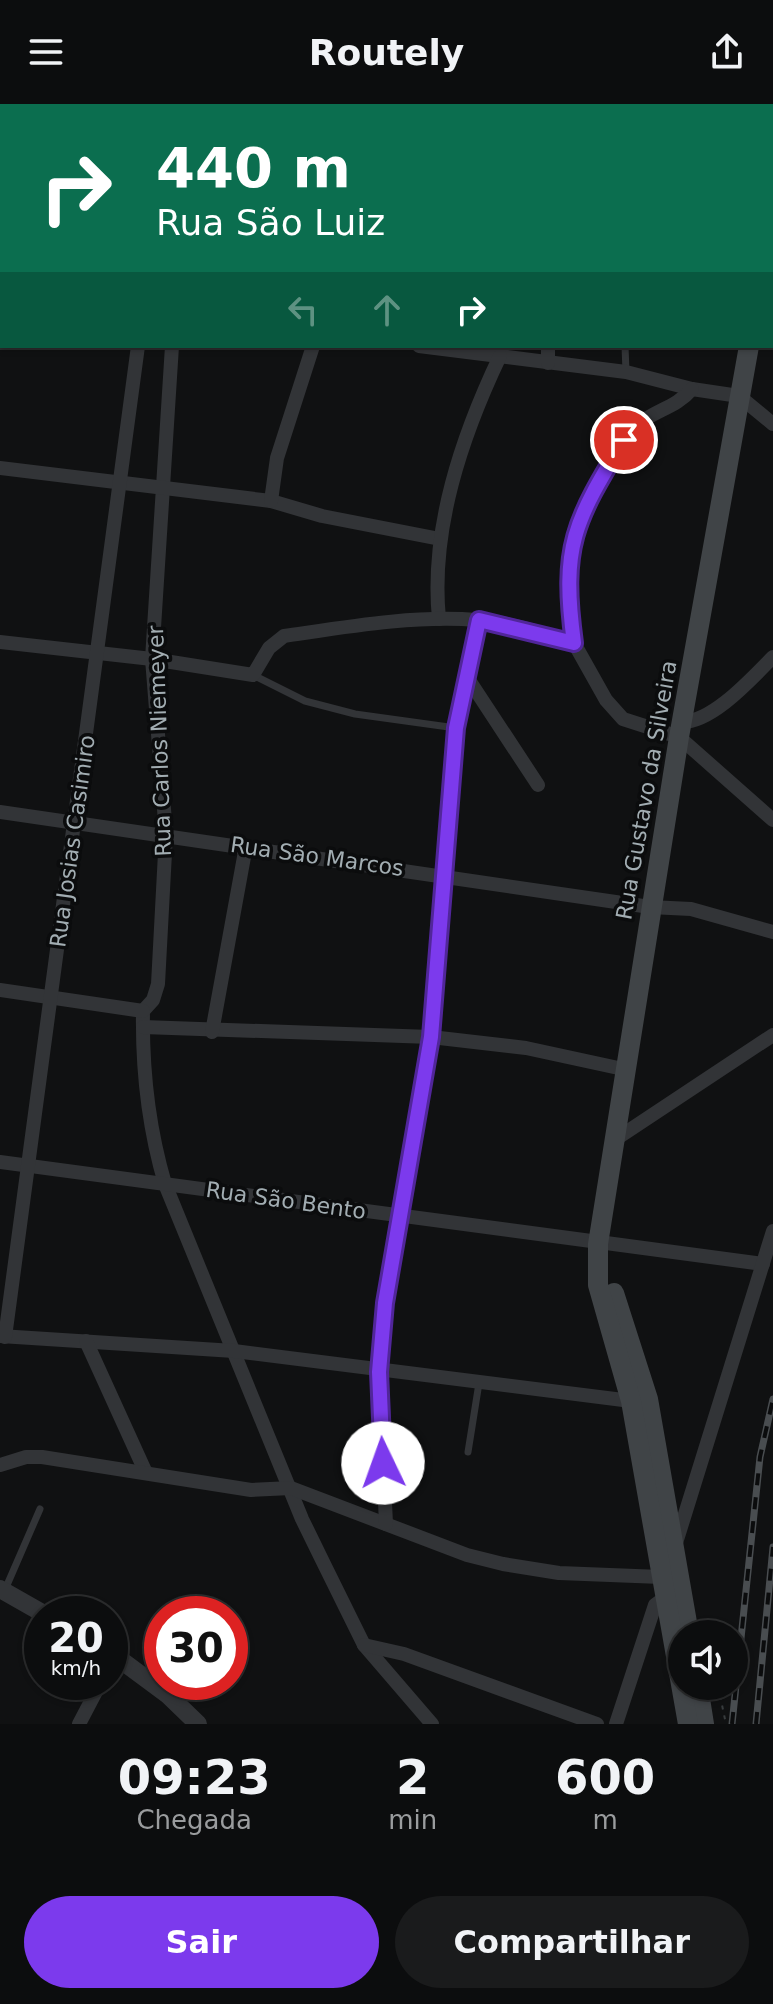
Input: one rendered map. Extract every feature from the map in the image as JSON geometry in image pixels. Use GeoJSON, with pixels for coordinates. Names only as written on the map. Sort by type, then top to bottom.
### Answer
{"type":"FeatureCollection","features":[{"type":"Feature","properties":{"kind":"main road","name":"Rua Gustavo da Silveira"},"geometry":{"type":"LineString","coordinates":[[688,1724],[631,1401],[598,1285],[598,1244],[650,907],[749,348]]}},
{"type":"Feature","properties":{"kind":"main road","name":"Rua Gustavo da Silveira"},"geometry":{"type":"LineString","coordinates":[[598,1244],[648,1399],[686,1620]]}},
{"type":"Feature","properties":{"kind":"main road"},"geometry":{"type":"LineString","coordinates":[[700,1700],[704,1724]]}},
{"type":"Feature","properties":{"kind":"street","name":"Rua Josias Casimiro"},"geometry":{"type":"LineString","coordinates":[[2,1336],[29,1166],[117,484],[138,348]]}},
{"type":"Feature","properties":{"kind":"street","name":"Rua Carlos Niemeyer"},"geometry":{"type":"LineString","coordinates":[[172,348],[152,659],[166,834],[158,984],[153,1000],[143,1011],[146,1104],[165,1184],[291,1488],[364,1645],[425,1722]]}},
{"type":"Feature","properties":{"kind":"street"},"geometry":{"type":"LineString","coordinates":[[271,501],[277,458],[312,348]]}},
{"type":"Feature","properties":{"kind":"street"},"geometry":{"type":"LineString","coordinates":[[435,348],[626,372],[692,389],[739,396],[773,424]]}},
{"type":"Feature","properties":{"kind":"street"},"geometry":{"type":"LineString","coordinates":[[548,348],[548,363]]}},
{"type":"Feature","properties":{"kind":"street"},"geometry":{"type":"LineString","coordinates":[[439,619],[440,539],[476,408],[500,356]]}},
{"type":"Feature","properties":{"kind":"street"},"geometry":{"type":"LineString","coordinates":[[692,389],[677,404],[638,425],[624,440],[582,513],[572,536],[569,566],[574,643],[606,700],[623,719],[680,730],[773,820]]}},
{"type":"Feature","properties":{"kind":"street"},"geometry":{"type":"LineString","coordinates":[[0,468],[271,501],[322,516],[440,539]]}},
{"type":"Feature","properties":{"kind":"street"},"geometry":{"type":"LineString","coordinates":[[0,642],[152,659],[253,675],[269,648],[284,636],[439,619],[479,620],[574,643]]}},
{"type":"Feature","properties":{"kind":"street"},"geometry":{"type":"LineString","coordinates":[[386,1524],[379,1372],[385,1303],[403,1216],[431,1037],[456,728],[479,620]]}},
{"type":"Feature","properties":{"kind":"street"},"geometry":{"type":"LineString","coordinates":[[680,730],[739,692],[773,657]]}},
{"type":"Feature","properties":{"kind":"street"},"geometry":{"type":"LineString","coordinates":[[467,677],[538,785]]}},
{"type":"Feature","properties":{"kind":"street","name":"Rua São Marcos"},"geometry":{"type":"LineString","coordinates":[[0,812],[443,874],[650,907],[691,909],[773,932]]}},
{"type":"Feature","properties":{"kind":"street"},"geometry":{"type":"LineString","coordinates":[[212,1032],[246,846]]}},
{"type":"Feature","properties":{"kind":"street"},"geometry":{"type":"LineString","coordinates":[[0,990],[143,1011]]}},
{"type":"Feature","properties":{"kind":"street"},"geometry":{"type":"LineString","coordinates":[[143,1027],[212,1032],[431,1037],[526,1048],[623,1069]]}},
{"type":"Feature","properties":{"kind":"street"},"geometry":{"type":"LineString","coordinates":[[613,1141],[773,1035]]}},
{"type":"Feature","properties":{"kind":"street","name":"Rua São Bento"},"geometry":{"type":"LineString","coordinates":[[0,1162],[763,1264]]}},
{"type":"Feature","properties":{"kind":"street"},"geometry":{"type":"LineString","coordinates":[[673,1553],[773,1231]]}},
{"type":"Feature","properties":{"kind":"street"},"geometry":{"type":"LineString","coordinates":[[2,1336],[234,1351],[379,1372],[631,1401]]}},
{"type":"Feature","properties":{"kind":"street"},"geometry":{"type":"LineString","coordinates":[[86,1341],[146,1473]]}},
{"type":"Feature","properties":{"kind":"street"},"geometry":{"type":"LineString","coordinates":[[0,1465],[26,1457],[42,1457],[251,1490],[291,1488],[467,1555],[503,1564],[559,1573],[661,1577]]}},
{"type":"Feature","properties":{"kind":"street"},"geometry":{"type":"LineString","coordinates":[[2,1590],[24,1603]]}},
{"type":"Feature","properties":{"kind":"street"},"geometry":{"type":"LineString","coordinates":[[616,1724],[655,1605],[666,1597]]}},
{"type":"Feature","properties":{"kind":"street"},"geometry":{"type":"LineString","coordinates":[[364,1645],[404,1654],[597,1724]]}},
{"type":"Feature","properties":{"kind":"street"},"geometry":{"type":"LineString","coordinates":[[128,1669],[168,1695],[198,1724]]}},
{"type":"Feature","properties":{"kind":"street"},"geometry":{"type":"LineString","coordinates":[[79,1724],[92,1700]]}},
{"type":"Feature","properties":{"kind":"street"},"geometry":{"type":"LineString","coordinates":[[548,1724],[555,1708]]}},
{"type":"Feature","properties":{"kind":"lane"},"geometry":{"type":"LineString","coordinates":[[625,348],[626,372]]}},
{"type":"Feature","properties":{"kind":"lane"},"geometry":{"type":"LineString","coordinates":[[253,675],[305,701],[355,714],[456,728]]}},
{"type":"Feature","properties":{"kind":"lane"},"geometry":{"type":"LineString","coordinates":[[468,1452],[479,1383]]}},
{"type":"Feature","properties":{"kind":"lane"},"geometry":{"type":"LineString","coordinates":[[2,1590],[40,1509]]}},
{"type":"Feature","properties":{"kind":"path"},"geometry":{"type":"LineString","coordinates":[[721,1700],[726,1724]]}},
{"type":"Feature","properties":{"kind":"railway"},"geometry":{"type":"LineString","coordinates":[[732,1724],[760,1457],[773,1399]]}},
{"type":"Feature","properties":{"kind":"railway"},"geometry":{"type":"LineString","coordinates":[[756,1724],[773,1547]]}},
{"type":"Feature","properties":{"kind":"route"},"geometry":{"type":"LineString","coordinates":[[383,1463],[379,1372],[385,1303],[403,1216],[431,1037],[456,728],[479,620],[574,643],[568,585],[572,536],[592,494],[624,440]]}}]}
